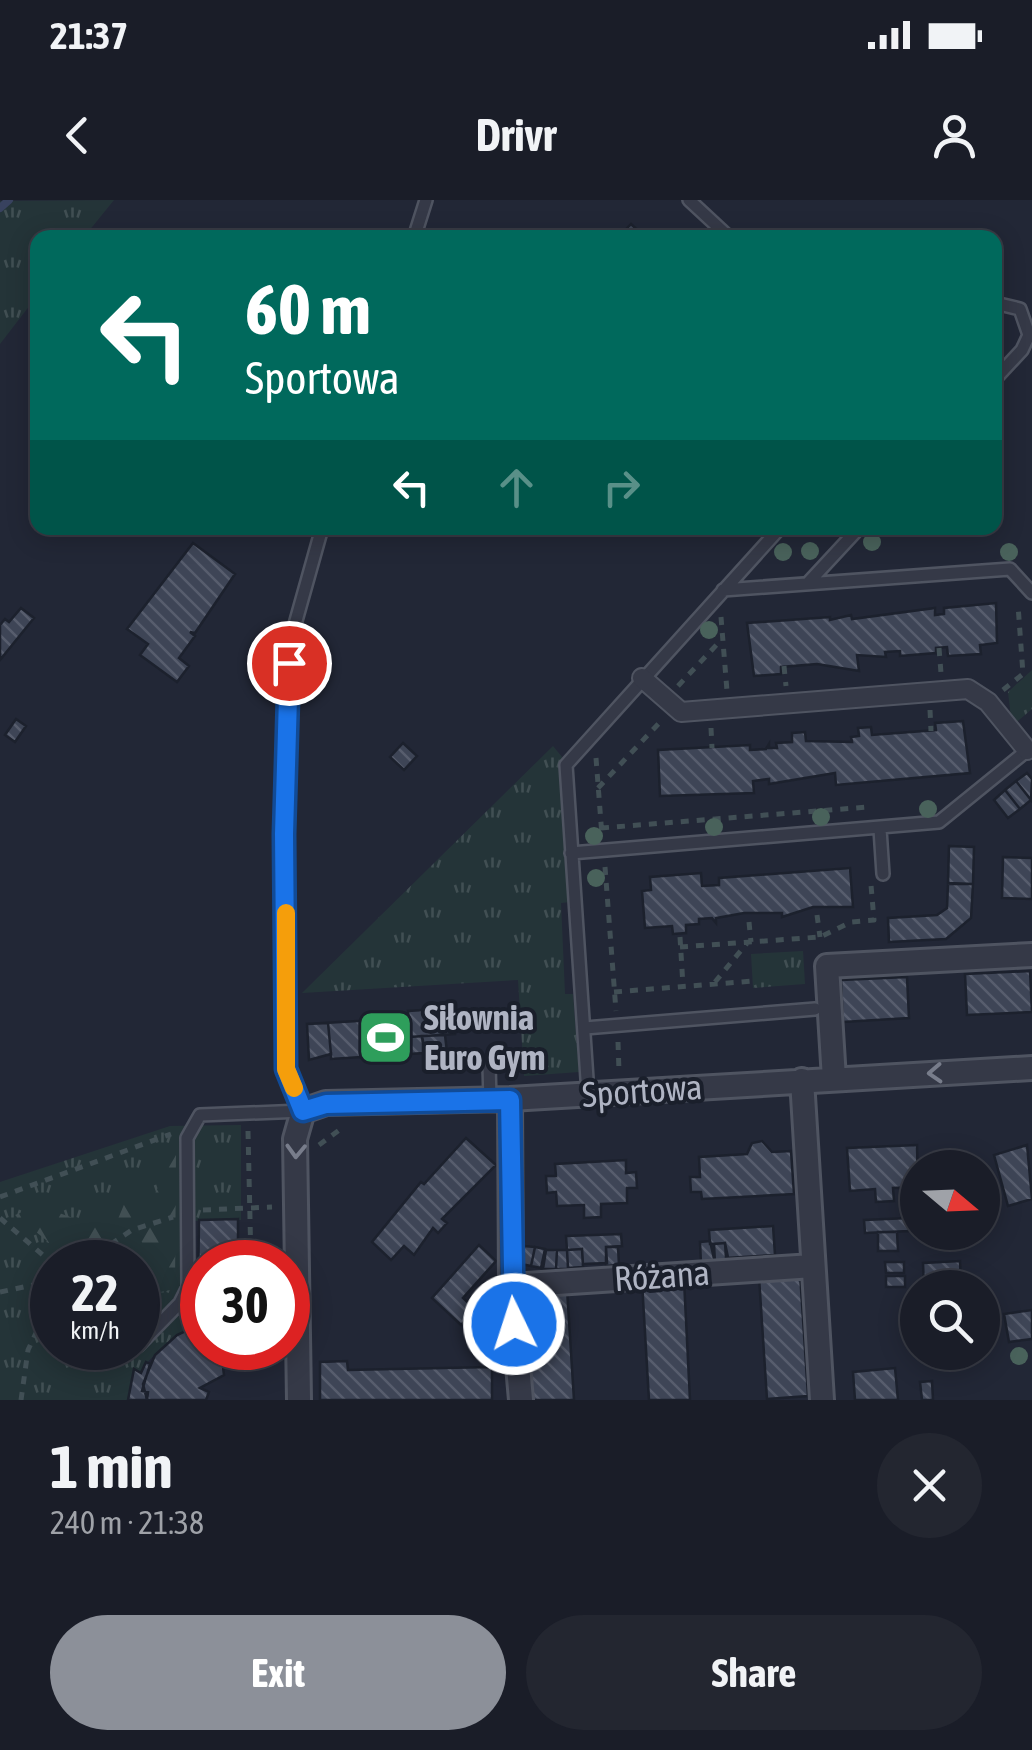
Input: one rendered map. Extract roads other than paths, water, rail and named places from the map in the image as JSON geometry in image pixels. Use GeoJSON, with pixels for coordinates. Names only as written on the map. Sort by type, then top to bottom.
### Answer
{"type":"FeatureCollection","features":[{"type":"Feature","properties":{"kind":"street"},"geometry":{"type":"LineString","coordinates":[[642,678],[681,712],[968,689],[988,702],[1030,748]]}},
{"type":"Feature","properties":{"kind":"street"},"geometry":{"type":"LineString","coordinates":[[834,1078],[827,966],[1032,956]]}},
{"type":"Feature","properties":{"kind":"street","name":"Sportowa"},"geometry":{"type":"LineString","coordinates":[[303,1111],[326,1104],[500,1100],[587,1088],[1032,1068]]}},
{"type":"Feature","properties":{"kind":"street"},"geometry":{"type":"LineString","coordinates":[[802,1080],[822,1400]]}},
{"type":"Feature","properties":{"kind":"street"},"geometry":{"type":"LineString","coordinates":[[500,1100],[521,1400]]}},
{"type":"Feature","properties":{"kind":"street"},"geometry":{"type":"LineString","coordinates":[[299,1400],[295,1140],[303,1111]]}},
{"type":"Feature","properties":{"kind":"street","name":"Różana"},"geometry":{"type":"LineString","coordinates":[[511,1286],[813,1266]]}},
{"type":"Feature","properties":{"kind":"lane"},"geometry":{"type":"LineString","coordinates":[[417,230],[426,200]]}},
{"type":"Feature","properties":{"kind":"lane"},"geometry":{"type":"LineString","coordinates":[[690,200],[722,230]]}},
{"type":"Feature","properties":{"kind":"lane"},"geometry":{"type":"LineString","coordinates":[[1002,305],[1020,308],[1029,335],[1022,350],[1002,371]]}},
{"type":"Feature","properties":{"kind":"lane"},"geometry":{"type":"LineString","coordinates":[[160,1324],[180,1303],[188,1287],[187,1138],[192,1123],[200,1115],[303,1111],[286,1069],[287,692],[292,635],[320,535]]}},
{"type":"Feature","properties":{"kind":"lane"},"geometry":{"type":"LineString","coordinates":[[587,1088],[566,765],[774,535]]}},
{"type":"Feature","properties":{"kind":"lane"},"geometry":{"type":"LineString","coordinates":[[807,584],[852,535]]}},
{"type":"Feature","properties":{"kind":"lane"},"geometry":{"type":"LineString","coordinates":[[724,590],[1010,569],[1032,593]]}},
{"type":"Feature","properties":{"kind":"lane"},"geometry":{"type":"LineString","coordinates":[[571,853],[939,822],[1030,748]]}},
{"type":"Feature","properties":{"kind":"lane"},"geometry":{"type":"LineString","coordinates":[[880,828],[883,874]]}},
{"type":"Feature","properties":{"kind":"lane"},"geometry":{"type":"LineString","coordinates":[[584,1028],[814,1009]]}},
{"type":"Feature","properties":{"kind":"lane"},"geometry":{"type":"LineString","coordinates":[[489,1065],[500,1100]]}},
{"type":"Feature","properties":{"kind":"waterway"},"geometry":{"type":"LineString","coordinates":[[0,208],[9,200]]}},
{"type":"Feature","properties":{"kind":"place","name":"Siłownia Euro Gym"},"geometry":{"type":"Point","coordinates":[385,1038]}}]}
